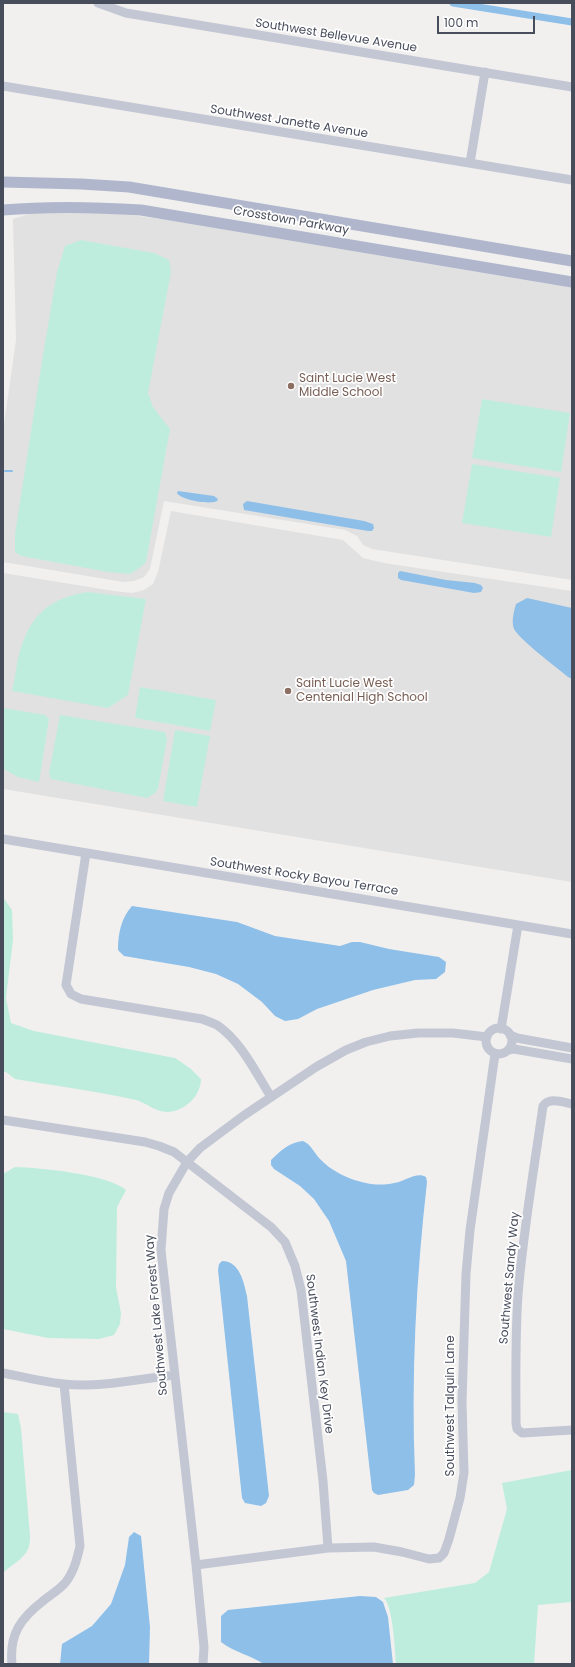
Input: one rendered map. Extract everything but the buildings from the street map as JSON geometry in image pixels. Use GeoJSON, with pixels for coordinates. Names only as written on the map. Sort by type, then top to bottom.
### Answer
{"type":"FeatureCollection","features":[{"type":"Feature","properties":{"kind":"main road","name":"Crosstown Parkway"},"geometry":{"type":"LineString","coordinates":[[3,182],[129,187],[572,261]]}},
{"type":"Feature","properties":{"kind":"main road","name":"Crosstown Parkway"},"geometry":{"type":"LineString","coordinates":[[3,210],[35,207],[87,207],[141,210],[572,282]]}},
{"type":"Feature","properties":{"kind":"street","name":"Southwest Bellevue Avenue"},"geometry":{"type":"LineString","coordinates":[[98,3],[126,13],[572,87]]}},
{"type":"Feature","properties":{"kind":"street"},"geometry":{"type":"LineString","coordinates":[[470,163],[485,72]]}},
{"type":"Feature","properties":{"kind":"street","name":"Southwest Janette Avenue"},"geometry":{"type":"LineString","coordinates":[[3,86],[572,180]]}},
{"type":"Feature","properties":{"kind":"street","name":"Southwest Rocky Bayou Terrace"},"geometry":{"type":"LineString","coordinates":[[3,839],[572,934]]}},
{"type":"Feature","properties":{"kind":"street"},"geometry":{"type":"LineString","coordinates":[[86,853],[66,985],[71,994],[81,999],[202,1019],[216,1025],[248,1059],[271,1097]]}},
{"type":"Feature","properties":{"kind":"street"},"geometry":{"type":"LineString","coordinates":[[501,1029],[518,925]]}},
{"type":"Feature","properties":{"kind":"street"},"geometry":{"type":"LineString","coordinates":[[501,1029],[516,1038],[571,1048],[568,1053],[571,1059],[514,1049],[508,1050],[504,1053],[495,1054],[491,1052],[487,1046],[486,1037],[494,1030],[501,1029]]}},
{"type":"Feature","properties":{"kind":"street","name":"Southwest Lake Forest Way"},"geometry":{"type":"LineString","coordinates":[[203,1664],[204,1647],[196,1565],[162,1262],[161,1227],[164,1209],[169,1193],[187,1162],[200,1148],[271,1097],[346,1050],[366,1042],[390,1036],[418,1033],[453,1033],[486,1037]]}},
{"type":"Feature","properties":{"kind":"street"},"geometry":{"type":"LineString","coordinates":[[508,1050],[511,1042],[510,1035]]}},
{"type":"Feature","properties":{"kind":"street","name":"Southwest Talquin Lane"},"geometry":{"type":"LineString","coordinates":[[196,1565],[328,1548],[374,1547],[429,1559],[439,1558],[444,1553],[460,1498],[464,1473],[462,1402],[466,1266],[495,1054]]}},
{"type":"Feature","properties":{"kind":"street","name":"Southwest Sandy Way"},"geometry":{"type":"LineString","coordinates":[[572,1104],[550,1100],[543,1106],[524,1235],[518,1297],[516,1346],[516,1422],[517,1429],[522,1433],[572,1430]]}},
{"type":"Feature","properties":{"kind":"street","name":"Southwest Indian Key Drive"},"geometry":{"type":"LineString","coordinates":[[3,1120],[145,1142],[174,1152],[271,1227],[285,1242],[295,1266],[301,1290],[323,1481],[328,1548]]}},
{"type":"Feature","properties":{"kind":"street"},"geometry":{"type":"LineString","coordinates":[[3,1373],[64,1384],[98,1384],[174,1375]]}},
{"type":"Feature","properties":{"kind":"street"},"geometry":{"type":"LineString","coordinates":[[12,1664],[13,1640],[18,1627],[31,1611],[64,1584],[70,1576],[80,1546],[64,1384]]}},
{"type":"Feature","properties":{"kind":"shaded area","name":"Saint Lucie West Middle School"},"geometry":{"type":"Polygon","coordinates":[[[35,212],[115,213],[185,222],[572,286],[572,580],[372,549],[363,545],[357,536],[345,530],[164,501],[150,569],[144,577],[134,581],[123,582],[3,562],[3,431],[16,340],[13,219],[35,212]]]}},
{"type":"Feature","properties":{"kind":"shaded area","name":"Saint Lucie West Centenial High School"},"geometry":{"type":"Polygon","coordinates":[[[171,511],[343,540],[363,558],[384,563],[572,591],[572,882],[3,789],[3,573],[114,591],[132,593],[144,590],[153,584],[158,572],[171,511]]]}},
{"type":"Feature","properties":{"kind":"green space"},"geometry":{"type":"Polygon","coordinates":[[[81,240],[154,253],[169,260],[171,272],[148,393],[153,407],[170,429],[146,562],[130,574],[108,572],[21,556],[15,552],[15,534],[57,272],[65,246],[81,240]]]}},
{"type":"Feature","properties":{"kind":"green space"},"geometry":{"type":"Polygon","coordinates":[[[482,399],[570,413],[561,472],[472,458],[482,399]]]}},
{"type":"Feature","properties":{"kind":"green space"},"geometry":{"type":"Polygon","coordinates":[[[472,464],[560,478],[551,537],[462,523],[472,464]]]}},
{"type":"Feature","properties":{"kind":"green space"},"geometry":{"type":"Polygon","coordinates":[[[88,592],[146,599],[128,695],[108,708],[12,691],[19,654],[29,629],[35,619],[52,604],[74,595],[88,592]]]}},
{"type":"Feature","properties":{"kind":"green space"},"geometry":{"type":"Polygon","coordinates":[[[140,687],[216,700],[210,731],[135,718],[140,687]]]}},
{"type":"Feature","properties":{"kind":"green space"},"geometry":{"type":"Polygon","coordinates":[[[3,708],[45,715],[49,719],[39,782],[18,777],[3,769],[3,708]]]}},
{"type":"Feature","properties":{"kind":"green space"},"geometry":{"type":"Polygon","coordinates":[[[60,715],[165,732],[167,739],[158,789],[155,793],[147,798],[51,779],[49,773],[60,715]]]}},
{"type":"Feature","properties":{"kind":"green space"},"geometry":{"type":"Polygon","coordinates":[[[175,730],[210,736],[197,807],[163,801],[175,730]]]}},
{"type":"Feature","properties":{"kind":"green space"},"geometry":{"type":"Polygon","coordinates":[[[3,897],[12,910],[13,940],[6,998],[11,1023],[34,1031],[175,1058],[191,1069],[201,1079],[198,1091],[190,1102],[179,1109],[163,1112],[136,1100],[15,1079],[6,1072],[3,1072],[3,897]]]}},
{"type":"Feature","properties":{"kind":"green space"},"geometry":{"type":"Polygon","coordinates":[[[15,1167],[57,1170],[89,1176],[117,1184],[126,1190],[117,1207],[116,1287],[121,1313],[120,1324],[114,1335],[99,1339],[48,1338],[3,1329],[3,1174],[15,1167]]]}},
{"type":"Feature","properties":{"kind":"green space"},"geometry":{"type":"Polygon","coordinates":[[[3,1412],[18,1414],[21,1428],[30,1541],[26,1553],[3,1573],[3,1412]]]}},
{"type":"Feature","properties":{"kind":"green space"},"geometry":{"type":"Polygon","coordinates":[[[572,1470],[572,1602],[538,1605],[534,1664],[396,1664],[390,1610],[384,1598],[475,1583],[489,1572],[507,1509],[502,1483],[572,1470]]]}},
{"type":"Feature","properties":{"kind":"water"},"geometry":{"type":"Polygon","coordinates":[[[178,491],[214,496],[218,499],[217,501],[213,502],[190,500],[180,496],[177,493],[178,491]]]}},
{"type":"Feature","properties":{"kind":"water"},"geometry":{"type":"Polygon","coordinates":[[[247,501],[364,521],[373,524],[374,528],[372,531],[368,531],[244,510],[243,504],[247,501]]]}},
{"type":"Feature","properties":{"kind":"water"},"geometry":{"type":"Polygon","coordinates":[[[400,571],[446,580],[475,583],[481,585],[483,588],[481,592],[474,593],[401,580],[398,578],[398,573],[400,571]]]}},
{"type":"Feature","properties":{"kind":"water"},"geometry":{"type":"Polygon","coordinates":[[[527,598],[572,608],[572,679],[531,647],[514,629],[513,619],[516,604],[527,598]]]}},
{"type":"Feature","properties":{"kind":"water"},"geometry":{"type":"Polygon","coordinates":[[[132,906],[237,922],[275,936],[340,946],[352,942],[360,942],[389,949],[439,957],[446,962],[445,972],[436,979],[415,980],[373,990],[317,1009],[298,1019],[285,1021],[275,1016],[262,1002],[238,984],[216,974],[189,967],[124,956],[118,950],[119,938],[125,916],[132,906]]]}},
{"type":"Feature","properties":{"kind":"water"},"geometry":{"type":"Polygon","coordinates":[[[303,1141],[308,1144],[324,1163],[341,1174],[360,1182],[391,1184],[419,1175],[426,1177],[427,1182],[415,1328],[415,1475],[414,1485],[408,1490],[378,1495],[372,1490],[346,1261],[329,1221],[314,1199],[300,1186],[274,1169],[271,1165],[271,1160],[282,1150],[294,1143],[303,1141]]]}},
{"type":"Feature","properties":{"kind":"water"},"geometry":{"type":"Polygon","coordinates":[[[222,1261],[228,1262],[237,1269],[243,1279],[247,1296],[269,1496],[266,1503],[261,1506],[245,1503],[242,1498],[218,1270],[219,1264],[222,1261]]]}},
{"type":"Feature","properties":{"kind":"water"},"geometry":{"type":"Polygon","coordinates":[[[134,1532],[141,1536],[150,1627],[149,1664],[60,1664],[62,1644],[92,1626],[111,1604],[125,1565],[129,1537],[134,1532]]]}},
{"type":"Feature","properties":{"kind":"water"},"geometry":{"type":"Polygon","coordinates":[[[360,1596],[376,1597],[383,1602],[388,1617],[393,1664],[264,1664],[221,1642],[221,1616],[228,1610],[360,1596]]]}},
{"type":"Feature","properties":{"kind":"waterway"},"geometry":{"type":"LineString","coordinates":[[453,3],[572,22]]}},
{"type":"Feature","properties":{"kind":"waterway"},"geometry":{"type":"LineString","coordinates":[[5,471],[12,471]]}},
{"type":"Feature","properties":{"kind":"place","name":"Saint Lucie West Middle School"},"geometry":{"type":"Point","coordinates":[291,386]}},
{"type":"Feature","properties":{"kind":"place","name":"Saint Lucie West Centenial High School"},"geometry":{"type":"Point","coordinates":[288,691]}}]}
